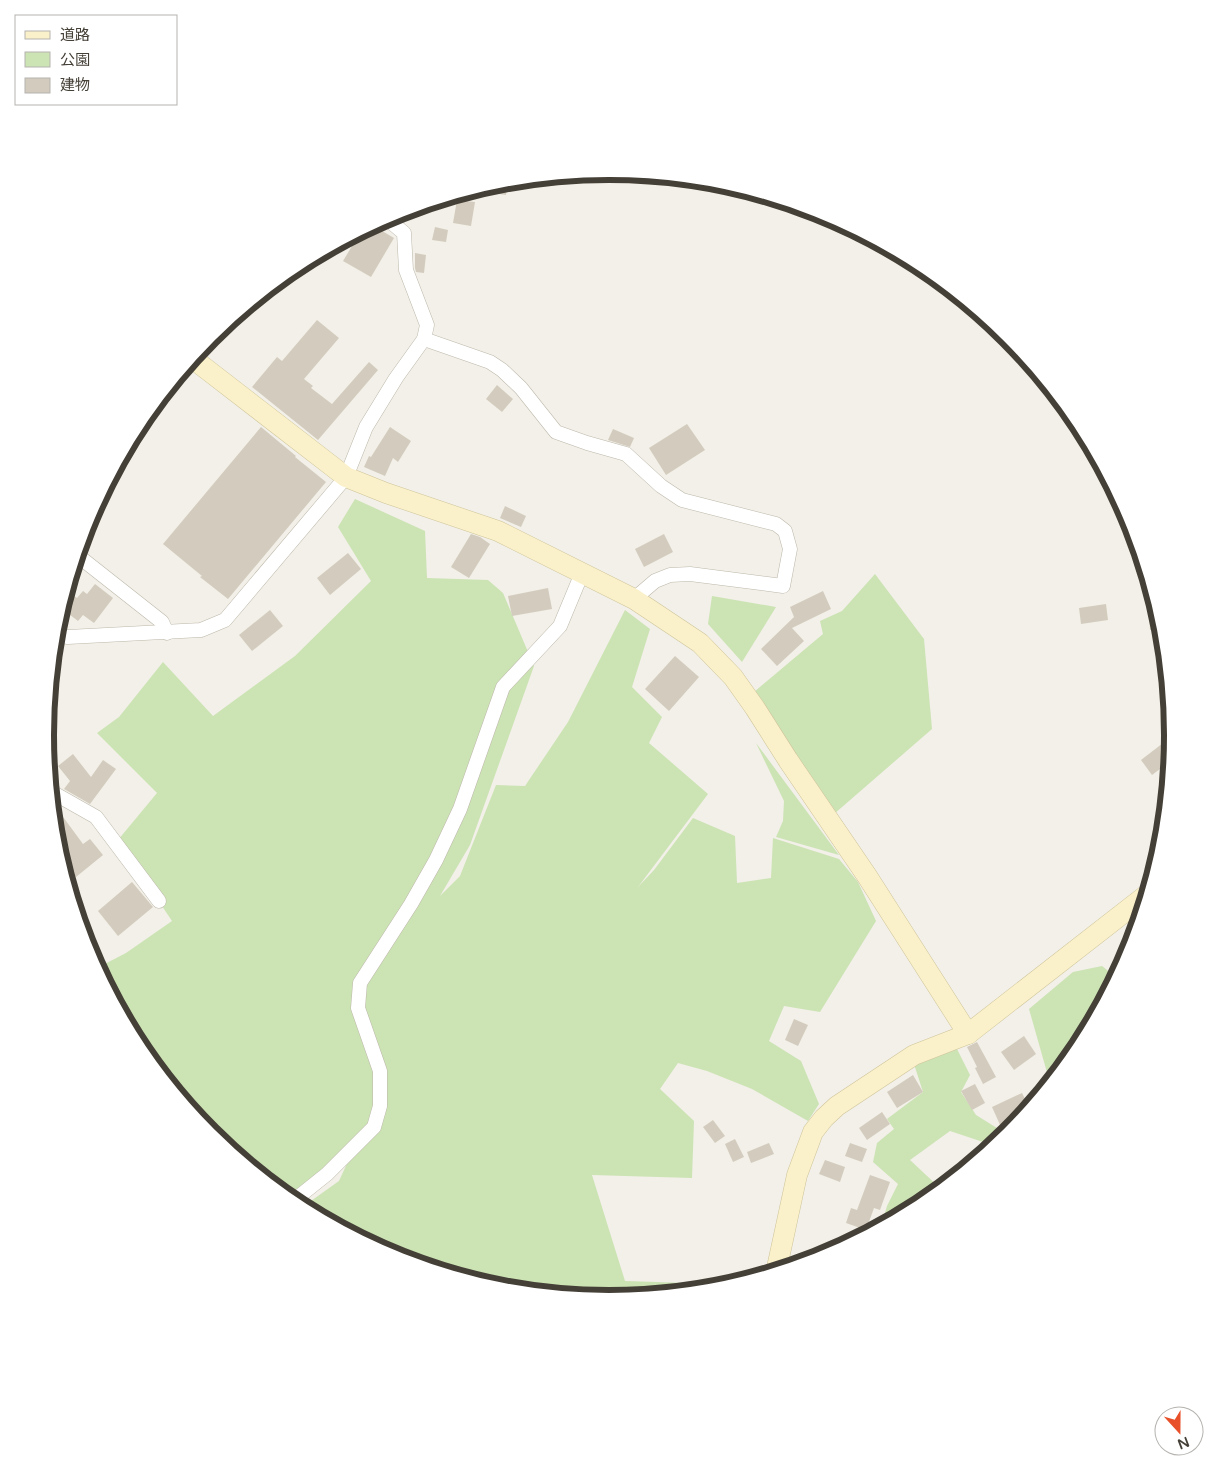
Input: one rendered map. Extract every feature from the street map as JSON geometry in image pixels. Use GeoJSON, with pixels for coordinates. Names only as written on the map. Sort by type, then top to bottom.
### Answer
{"type":"FeatureCollection","features":[{"type":"Feature","properties":{"kind":"street"},"geometry":{"type":"LineString","coordinates":[[63,637],[201,630],[225,620],[346,477],[366,426],[396,378],[424,339],[427,325],[406,270],[404,233],[393,224]]}},
{"type":"Feature","properties":{"kind":"street"},"geometry":{"type":"LineString","coordinates":[[424,339],[490,362],[502,370],[521,388],[556,432],[587,444],[626,454],[661,486],[682,500],[776,524],[786,530],[790,549],[783,586],[690,574],[670,575],[655,581],[634,599]]}},
{"type":"Feature","properties":{"kind":"street"},"geometry":{"type":"LineString","coordinates":[[198,363],[346,477],[386,493],[498,531],[634,599],[700,644],[733,676],[968,1034]]}},
{"type":"Feature","properties":{"kind":"street"},"geometry":{"type":"LineString","coordinates":[[82,559],[162,622],[167,633]]}},
{"type":"Feature","properties":{"kind":"street"},"geometry":{"type":"LineString","coordinates":[[299,1196],[327,1174],[374,1127],[380,1106],[380,1071],[358,1008],[360,983],[411,904],[436,860],[460,809],[503,687],[560,626],[582,573]]}},
{"type":"Feature","properties":{"kind":"street"},"geometry":{"type":"LineString","coordinates":[[58,795],[96,817],[159,901]]}},
{"type":"Feature","properties":{"kind":"street"},"geometry":{"type":"LineString","coordinates":[[778,1265],[797,1175],[813,1132],[824,1118],[837,1106],[914,1055],[968,1034],[1140,900]]}},
{"type":"Feature","properties":{"kind":"green space"},"geometry":{"type":"Polygon","coordinates":[[[355,499],[425,531],[427,578],[488,580],[503,593],[534,666],[470,845],[440,896],[460,876],[496,785],[525,786],[568,722],[625,610],[650,629],[632,687],[662,717],[649,743],[708,794],[638,887],[654,870],[693,818],[735,836],[737,883],[771,878],[773,838],[839,859],[858,882],[876,921],[820,1012],[784,1006],[769,1041],[801,1061],[819,1104],[808,1121],[752,1089],[707,1071],[678,1063],[660,1089],[694,1121],[692,1178],[592,1175],[625,1281],[688,1283],[687,1285],[646,1290],[610,1291],[573,1290],[501,1281],[431,1262],[364,1234],[309,1203],[339,1181],[350,1157],[294,1193],[271,1176],[217,1128],[169,1074],[147,1044],[111,981],[104,965],[126,953],[172,921],[118,840],[157,793],[97,733],[119,717],[163,662],[213,716],[295,656],[371,581],[338,527],[355,499]]]}},
{"type":"Feature","properties":{"kind":"green space"},"geometry":{"type":"Polygon","coordinates":[[[875,574],[924,639],[932,729],[834,814],[754,692],[823,634],[820,621],[842,611],[875,574]]]}},
{"type":"Feature","properties":{"kind":"green space"},"geometry":{"type":"Polygon","coordinates":[[[712,596],[776,607],[742,662],[708,624],[712,596]]]}},
{"type":"Feature","properties":{"kind":"green space"},"geometry":{"type":"Polygon","coordinates":[[[756,743],[839,855],[776,837],[783,821],[784,801],[756,743]]]}},
{"type":"Feature","properties":{"kind":"green space"},"geometry":{"type":"Polygon","coordinates":[[[1102,966],[1111,974],[1072,1044],[1048,1077],[1029,1009],[1073,972],[1102,966]]]}},
{"type":"Feature","properties":{"kind":"green space"},"geometry":{"type":"Polygon","coordinates":[[[955,1045],[970,1075],[961,1092],[976,1115],[1000,1130],[986,1143],[950,1131],[910,1160],[936,1185],[883,1219],[887,1206],[898,1184],[873,1162],[877,1143],[894,1129],[887,1119],[923,1092],[914,1064],[955,1045]]]}},
{"type":"Feature","properties":{"kind":"building"},"geometry":{"type":"Polygon","coordinates":[[[507,189],[506,195],[490,193],[507,189]]]}},
{"type":"Feature","properties":{"kind":"building"},"geometry":{"type":"Polygon","coordinates":[[[457,202],[475,202],[471,226],[453,223],[457,202]]]}},
{"type":"Feature","properties":{"kind":"building"},"geometry":{"type":"Polygon","coordinates":[[[435,227],[448,230],[446,242],[432,240],[435,227]]]}},
{"type":"Feature","properties":{"kind":"building"},"geometry":{"type":"Polygon","coordinates":[[[380,230],[394,238],[371,277],[343,261],[354,242],[380,230]]]}},
{"type":"Feature","properties":{"kind":"building"},"geometry":{"type":"Polygon","coordinates":[[[415,253],[426,255],[424,273],[416,272],[415,253]]]}},
{"type":"Feature","properties":{"kind":"building"},"geometry":{"type":"Polygon","coordinates":[[[317,320],[339,338],[304,379],[313,386],[311,388],[332,404],[369,362],[378,370],[318,440],[252,387],[277,357],[282,361],[317,320]]]}},
{"type":"Feature","properties":{"kind":"building"},"geometry":{"type":"Polygon","coordinates":[[[497,385],[513,399],[502,412],[486,399],[497,385]]]}},
{"type":"Feature","properties":{"kind":"building"},"geometry":{"type":"Polygon","coordinates":[[[687,424],[705,450],[666,475],[649,448],[687,424]]]}},
{"type":"Feature","properties":{"kind":"building"},"geometry":{"type":"Polygon","coordinates":[[[261,427],[326,482],[228,599],[163,544],[261,427]]]}},
{"type":"Feature","properties":{"kind":"building"},"geometry":{"type":"Polygon","coordinates":[[[390,427],[411,441],[398,462],[393,458],[385,476],[364,467],[369,456],[371,457],[390,427]]]}},
{"type":"Feature","properties":{"kind":"building"},"geometry":{"type":"Polygon","coordinates":[[[613,429],[634,438],[630,447],[608,440],[613,429]]]}},
{"type":"Feature","properties":{"kind":"building"},"geometry":{"type":"Polygon","coordinates":[[[505,506],[526,516],[521,527],[500,518],[505,506]]]}},
{"type":"Feature","properties":{"kind":"building"},"geometry":{"type":"Polygon","coordinates":[[[471,534],[480,537],[490,544],[469,578],[451,567],[471,534]]]}},
{"type":"Feature","properties":{"kind":"building"},"geometry":{"type":"Polygon","coordinates":[[[664,534],[673,552],[644,567],[635,549],[664,534]]]}},
{"type":"Feature","properties":{"kind":"building"},"geometry":{"type":"Polygon","coordinates":[[[348,553],[361,569],[330,595],[317,578],[348,553]]]}},
{"type":"Feature","properties":{"kind":"building"},"geometry":{"type":"Polygon","coordinates":[[[95,584],[113,598],[94,623],[83,615],[78,621],[68,613],[72,595],[77,598],[83,591],[87,594],[95,584]]]}},
{"type":"Feature","properties":{"kind":"building"},"geometry":{"type":"Polygon","coordinates":[[[548,588],[552,609],[512,616],[508,596],[548,588]]]}},
{"type":"Feature","properties":{"kind":"building"},"geometry":{"type":"Polygon","coordinates":[[[823,591],[831,609],[792,628],[804,641],[777,666],[761,649],[794,617],[790,607],[823,591]]]}},
{"type":"Feature","properties":{"kind":"building"},"geometry":{"type":"Polygon","coordinates":[[[1106,604],[1108,620],[1081,624],[1079,608],[1106,604]]]}},
{"type":"Feature","properties":{"kind":"building"},"geometry":{"type":"Polygon","coordinates":[[[270,610],[283,626],[252,651],[239,635],[270,610]]]}},
{"type":"Feature","properties":{"kind":"building"},"geometry":{"type":"Polygon","coordinates":[[[1149,610],[1151,610],[1155,630],[1150,630],[1149,610]]]}},
{"type":"Feature","properties":{"kind":"building"},"geometry":{"type":"Polygon","coordinates":[[[675,656],[699,677],[669,711],[645,689],[675,656]]]}},
{"type":"Feature","properties":{"kind":"building"},"geometry":{"type":"Polygon","coordinates":[[[1165,742],[1164,766],[1152,775],[1141,760],[1165,742]]]}},
{"type":"Feature","properties":{"kind":"building"},"geometry":{"type":"Polygon","coordinates":[[[73,754],[91,777],[103,760],[116,769],[90,804],[64,789],[70,781],[58,766],[73,754]]]}},
{"type":"Feature","properties":{"kind":"building"},"geometry":{"type":"Polygon","coordinates":[[[60,812],[83,844],[90,839],[103,855],[76,877],[71,871],[64,844],[60,812]]]}},
{"type":"Feature","properties":{"kind":"building"},"geometry":{"type":"Polygon","coordinates":[[[132,882],[153,907],[118,936],[98,911],[132,882]]]}},
{"type":"Feature","properties":{"kind":"building"},"geometry":{"type":"Polygon","coordinates":[[[794,1019],[808,1025],[798,1046],[785,1040],[794,1019]]]}},
{"type":"Feature","properties":{"kind":"building"},"geometry":{"type":"Polygon","coordinates":[[[1024,1036],[1036,1054],[1014,1070],[1001,1052],[1024,1036]]]}},
{"type":"Feature","properties":{"kind":"building"},"geometry":{"type":"Polygon","coordinates":[[[977,1042],[996,1077],[983,1084],[967,1047],[977,1042]]]}},
{"type":"Feature","properties":{"kind":"building"},"geometry":{"type":"Polygon","coordinates":[[[913,1075],[923,1092],[897,1108],[887,1092],[913,1075]]]}},
{"type":"Feature","properties":{"kind":"building"},"geometry":{"type":"Polygon","coordinates":[[[975,1084],[985,1103],[972,1110],[961,1091],[975,1084]]]}},
{"type":"Feature","properties":{"kind":"building"},"geometry":{"type":"Polygon","coordinates":[[[1022,1093],[1027,1102],[1001,1127],[992,1107],[1022,1093]]]}},
{"type":"Feature","properties":{"kind":"building"},"geometry":{"type":"Polygon","coordinates":[[[882,1112],[890,1124],[867,1140],[859,1128],[882,1112]]]}},
{"type":"Feature","properties":{"kind":"building"},"geometry":{"type":"Polygon","coordinates":[[[713,1120],[725,1136],[715,1143],[703,1127],[713,1120]]]}},
{"type":"Feature","properties":{"kind":"building"},"geometry":{"type":"Polygon","coordinates":[[[735,1139],[744,1157],[733,1162],[725,1144],[735,1139]]]}},
{"type":"Feature","properties":{"kind":"building"},"geometry":{"type":"Polygon","coordinates":[[[769,1143],[774,1154],[751,1163],[747,1152],[769,1143]]]}},
{"type":"Feature","properties":{"kind":"building"},"geometry":{"type":"Polygon","coordinates":[[[850,1143],[867,1149],[862,1162],[845,1156],[850,1143]]]}},
{"type":"Feature","properties":{"kind":"building"},"geometry":{"type":"Polygon","coordinates":[[[825,1160],[845,1167],[840,1182],[819,1174],[825,1160]]]}},
{"type":"Feature","properties":{"kind":"building"},"geometry":{"type":"Polygon","coordinates":[[[870,1175],[890,1182],[880,1210],[874,1208],[867,1228],[864,1229],[846,1223],[851,1208],[857,1210],[870,1175]]]}}]}
